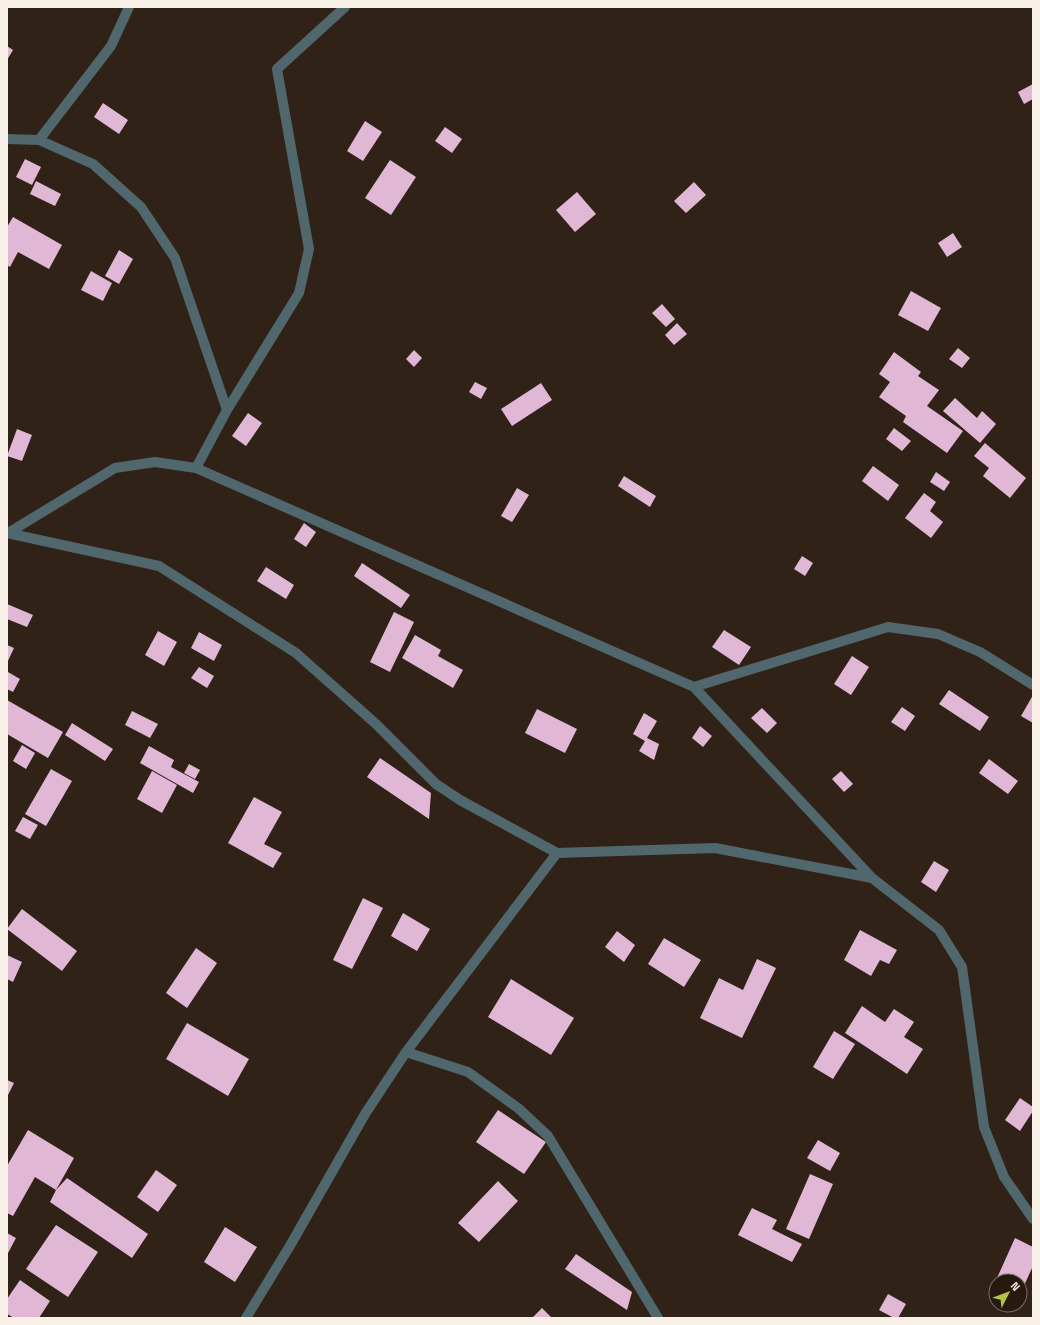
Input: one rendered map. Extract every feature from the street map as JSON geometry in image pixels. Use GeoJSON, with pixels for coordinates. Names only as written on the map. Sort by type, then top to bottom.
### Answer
{"type":"FeatureCollection","features":[{"type":"Feature","properties":{"kind":"street"},"geometry":{"type":"LineString","coordinates":[[39,140],[111,46],[129,7]]}},
{"type":"Feature","properties":{"kind":"street"},"geometry":{"type":"LineString","coordinates":[[196,468],[227,410],[299,293],[309,249],[277,69],[345,7]]}},
{"type":"Feature","properties":{"kind":"street"},"geometry":{"type":"LineString","coordinates":[[7,139],[39,140],[93,164],[141,206],[175,258],[227,410]]}},
{"type":"Feature","properties":{"kind":"street"},"geometry":{"type":"LineString","coordinates":[[7,533],[115,468],[155,462],[196,468],[694,687],[872,878],[939,930],[962,966],[984,1127],[1004,1177],[1033,1219]]}},
{"type":"Feature","properties":{"kind":"street"},"geometry":{"type":"LineString","coordinates":[[7,533],[159,566],[296,653],[376,724],[436,784],[460,800],[557,853],[715,848],[872,878]]}},
{"type":"Feature","properties":{"kind":"street"},"geometry":{"type":"LineString","coordinates":[[694,687],[888,628],[938,634],[980,652],[1033,685]]}},
{"type":"Feature","properties":{"kind":"street"},"geometry":{"type":"LineString","coordinates":[[246,1318],[291,1244],[365,1114],[406,1052],[557,853]]}},
{"type":"Feature","properties":{"kind":"street"},"geometry":{"type":"LineString","coordinates":[[406,1052],[468,1072],[518,1108],[548,1136],[658,1318]]}},
{"type":"Feature","properties":{"kind":"building"},"geometry":{"type":"Polygon","coordinates":[[[7,46],[13,50],[7,60],[7,46]]]}},
{"type":"Feature","properties":{"kind":"building"},"geometry":{"type":"Polygon","coordinates":[[[1033,84],[1033,99],[1024,104],[1018,92],[1033,84]]]}},
{"type":"Feature","properties":{"kind":"building"},"geometry":{"type":"Polygon","coordinates":[[[103,103],[128,120],[119,134],[94,117],[103,103]]]}},
{"type":"Feature","properties":{"kind":"building"},"geometry":{"type":"Polygon","coordinates":[[[365,121],[382,132],[363,161],[347,151],[365,121]]]}},
{"type":"Feature","properties":{"kind":"building"},"geometry":{"type":"Polygon","coordinates":[[[445,127],[462,139],[452,153],[435,141],[445,127]]]}},
{"type":"Feature","properties":{"kind":"building"},"geometry":{"type":"Polygon","coordinates":[[[25,159],[41,167],[32,185],[16,177],[25,159]]]}},
{"type":"Feature","properties":{"kind":"building"},"geometry":{"type":"Polygon","coordinates":[[[390,160],[416,177],[391,215],[365,198],[390,160]]]}},
{"type":"Feature","properties":{"kind":"building"},"geometry":{"type":"Polygon","coordinates":[[[36,181],[61,194],[55,206],[30,194],[36,181]]]}},
{"type":"Feature","properties":{"kind":"building"},"geometry":{"type":"Polygon","coordinates":[[[694,182],[706,195],[686,213],[674,201],[694,182]]]}},
{"type":"Feature","properties":{"kind":"building"},"geometry":{"type":"Polygon","coordinates":[[[577,192],[596,214],[575,232],[556,210],[577,192]]]}},
{"type":"Feature","properties":{"kind":"building"},"geometry":{"type":"Polygon","coordinates":[[[13,217],[62,245],[49,269],[18,252],[10,267],[7,265],[7,227],[13,217]]]}},
{"type":"Feature","properties":{"kind":"building"},"geometry":{"type":"Polygon","coordinates":[[[953,233],[962,247],[947,257],[938,243],[953,233]]]}},
{"type":"Feature","properties":{"kind":"building"},"geometry":{"type":"Polygon","coordinates":[[[119,250],[133,259],[119,284],[105,276],[119,250]]]}},
{"type":"Feature","properties":{"kind":"building"},"geometry":{"type":"Polygon","coordinates":[[[91,271],[112,283],[103,301],[81,290],[91,271]]]}},
{"type":"Feature","properties":{"kind":"building"},"geometry":{"type":"Polygon","coordinates":[[[911,291],[941,308],[928,331],[898,315],[911,291]]]}},
{"type":"Feature","properties":{"kind":"building"},"geometry":{"type":"Polygon","coordinates":[[[662,304],[675,319],[666,327],[652,313],[662,304]]]}},
{"type":"Feature","properties":{"kind":"building"},"geometry":{"type":"Polygon","coordinates":[[[677,323],[687,334],[674,345],[665,335],[677,323]]]}},
{"type":"Feature","properties":{"kind":"building"},"geometry":{"type":"Polygon","coordinates":[[[958,348],[970,358],[962,368],[949,359],[958,348]]]}},
{"type":"Feature","properties":{"kind":"building"},"geometry":{"type":"Polygon","coordinates":[[[414,350],[422,358],[414,367],[406,359],[414,350]]]}},
{"type":"Feature","properties":{"kind":"building"},"geometry":{"type":"Polygon","coordinates":[[[894,352],[921,372],[918,376],[939,390],[927,406],[963,431],[947,453],[903,422],[906,416],[879,397],[890,382],[879,374],[894,352]]]}},
{"type":"Feature","properties":{"kind":"building"},"geometry":{"type":"Polygon","coordinates":[[[475,382],[487,388],[481,399],[469,392],[475,382]]]}},
{"type":"Feature","properties":{"kind":"building"},"geometry":{"type":"Polygon","coordinates":[[[541,383],[552,400],[512,426],[501,409],[541,383]]]}},
{"type":"Feature","properties":{"kind":"building"},"geometry":{"type":"Polygon","coordinates":[[[955,398],[977,418],[982,411],[996,424],[980,443],[943,411],[955,398]]]}},
{"type":"Feature","properties":{"kind":"building"},"geometry":{"type":"Polygon","coordinates":[[[248,413],[262,423],[246,446],[232,436],[248,413]]]}},
{"type":"Feature","properties":{"kind":"building"},"geometry":{"type":"Polygon","coordinates":[[[894,428],[911,441],[902,451],[886,439],[894,428]]]}},
{"type":"Feature","properties":{"kind":"building"},"geometry":{"type":"Polygon","coordinates":[[[17,429],[32,435],[22,461],[7,456],[17,429]]]}},
{"type":"Feature","properties":{"kind":"building"},"geometry":{"type":"Polygon","coordinates":[[[985,443],[1026,478],[1010,498],[983,476],[989,468],[974,456],[985,443]]]}},
{"type":"Feature","properties":{"kind":"building"},"geometry":{"type":"Polygon","coordinates":[[[873,466],[899,485],[888,501],[862,481],[873,466]]]}},
{"type":"Feature","properties":{"kind":"building"},"geometry":{"type":"Polygon","coordinates":[[[936,472],[950,482],[944,491],[930,482],[936,472]]]}},
{"type":"Feature","properties":{"kind":"building"},"geometry":{"type":"Polygon","coordinates":[[[624,476],[656,496],[650,507],[618,486],[624,476]]]}},
{"type":"Feature","properties":{"kind":"building"},"geometry":{"type":"Polygon","coordinates":[[[517,488],[529,495],[512,522],[501,516],[517,488]]]}},
{"type":"Feature","properties":{"kind":"building"},"geometry":{"type":"Polygon","coordinates":[[[924,493],[936,502],[930,511],[943,522],[931,538],[905,518],[924,493]]]}},
{"type":"Feature","properties":{"kind":"building"},"geometry":{"type":"Polygon","coordinates":[[[304,523],[316,532],[306,547],[294,539],[304,523]]]}},
{"type":"Feature","properties":{"kind":"building"},"geometry":{"type":"Polygon","coordinates":[[[802,556],[813,563],[805,576],[794,569],[802,556]]]}},
{"type":"Feature","properties":{"kind":"building"},"geometry":{"type":"Polygon","coordinates":[[[362,563],[410,595],[401,608],[354,576],[362,563]]]}},
{"type":"Feature","properties":{"kind":"building"},"geometry":{"type":"Polygon","coordinates":[[[266,567],[294,585],[286,599],[257,581],[266,567]]]}},
{"type":"Feature","properties":{"kind":"building"},"geometry":{"type":"Polygon","coordinates":[[[7,604],[33,615],[27,627],[7,619],[7,604]]]}},
{"type":"Feature","properties":{"kind":"building"},"geometry":{"type":"Polygon","coordinates":[[[394,612],[414,622],[390,672],[370,662],[394,612]]]}},
{"type":"Feature","properties":{"kind":"building"},"geometry":{"type":"Polygon","coordinates":[[[724,630],[751,647],[739,665],[712,647],[724,630]]]}},
{"type":"Feature","properties":{"kind":"building"},"geometry":{"type":"Polygon","coordinates":[[[158,631],[177,642],[164,666],[145,655],[158,631]]]}},
{"type":"Feature","properties":{"kind":"building"},"geometry":{"type":"Polygon","coordinates":[[[199,632],[222,645],[214,661],[191,648],[199,632]]]}},
{"type":"Feature","properties":{"kind":"building"},"geometry":{"type":"Polygon","coordinates":[[[415,635],[441,650],[438,656],[463,670],[453,688],[402,658],[415,635]]]}},
{"type":"Feature","properties":{"kind":"building"},"geometry":{"type":"Polygon","coordinates":[[[7,645],[14,648],[7,663],[7,645]]]}},
{"type":"Feature","properties":{"kind":"building"},"geometry":{"type":"Polygon","coordinates":[[[852,656],[869,667],[851,695],[834,684],[852,656]]]}},
{"type":"Feature","properties":{"kind":"building"},"geometry":{"type":"Polygon","coordinates":[[[199,667],[214,676],[207,688],[191,678],[199,667]]]}},
{"type":"Feature","properties":{"kind":"building"},"geometry":{"type":"Polygon","coordinates":[[[8,672],[20,679],[13,692],[7,689],[8,672]]]}},
{"type":"Feature","properties":{"kind":"building"},"geometry":{"type":"Polygon","coordinates":[[[949,690],[989,717],[980,731],[939,704],[949,690]]]}},
{"type":"Feature","properties":{"kind":"building"},"geometry":{"type":"Polygon","coordinates":[[[1033,695],[1033,723],[1021,716],[1033,695]]]}},
{"type":"Feature","properties":{"kind":"building"},"geometry":{"type":"Polygon","coordinates":[[[7,700],[63,732],[48,758],[7,734],[7,700]]]}},
{"type":"Feature","properties":{"kind":"building"},"geometry":{"type":"Polygon","coordinates":[[[902,707],[915,716],[905,731],[891,722],[902,707]]]}},
{"type":"Feature","properties":{"kind":"building"},"geometry":{"type":"Polygon","coordinates":[[[762,708],[777,723],[767,733],[751,718],[762,708]]]}},
{"type":"Feature","properties":{"kind":"building"},"geometry":{"type":"Polygon","coordinates":[[[537,709],[577,729],[565,753],[525,733],[537,709]]]}},
{"type":"Feature","properties":{"kind":"building"},"geometry":{"type":"Polygon","coordinates":[[[132,711],[158,724],[150,738],[125,725],[132,711]]]}},
{"type":"Feature","properties":{"kind":"building"},"geometry":{"type":"Polygon","coordinates":[[[644,713],[657,721],[647,738],[659,744],[654,760],[639,751],[645,741],[633,734],[644,713]]]}},
{"type":"Feature","properties":{"kind":"building"},"geometry":{"type":"Polygon","coordinates":[[[72,723],[113,749],[105,761],[65,735],[72,723]]]}},
{"type":"Feature","properties":{"kind":"building"},"geometry":{"type":"Polygon","coordinates":[[[700,726],[712,736],[703,747],[692,738],[700,726]]]}},
{"type":"Feature","properties":{"kind":"building"},"geometry":{"type":"Polygon","coordinates":[[[22,745],[35,753],[26,769],[13,761],[22,745]]]}},
{"type":"Feature","properties":{"kind":"building"},"geometry":{"type":"Polygon","coordinates":[[[149,746],[174,760],[171,767],[199,782],[193,793],[140,763],[149,746]]]}},
{"type":"Feature","properties":{"kind":"building"},"geometry":{"type":"Polygon","coordinates":[[[380,758],[431,793],[429,819],[367,777],[380,758]]]}},
{"type":"Feature","properties":{"kind":"building"},"geometry":{"type":"Polygon","coordinates":[[[989,759],[1018,781],[1008,794],[979,773],[989,759]]]}},
{"type":"Feature","properties":{"kind":"building"},"geometry":{"type":"Polygon","coordinates":[[[189,764],[200,770],[195,779],[184,773],[189,764]]]}},
{"type":"Feature","properties":{"kind":"building"},"geometry":{"type":"Polygon","coordinates":[[[51,769],[72,781],[46,826],[25,814],[51,769]]]}},
{"type":"Feature","properties":{"kind":"building"},"geometry":{"type":"Polygon","coordinates":[[[152,771],[177,785],[162,813],[137,799],[152,771]]]}},
{"type":"Feature","properties":{"kind":"building"},"geometry":{"type":"Polygon","coordinates":[[[841,771],[853,784],[844,792],[832,779],[841,771]]]}},
{"type":"Feature","properties":{"kind":"building"},"geometry":{"type":"Polygon","coordinates":[[[254,797],[282,812],[264,844],[282,853],[273,868],[228,843],[254,797]]]}},
{"type":"Feature","properties":{"kind":"building"},"geometry":{"type":"Polygon","coordinates":[[[23,817],[38,825],[30,839],[15,831],[23,817]]]}},
{"type":"Feature","properties":{"kind":"building"},"geometry":{"type":"Polygon","coordinates":[[[934,861],[949,870],[936,892],[921,882],[934,861]]]}},
{"type":"Feature","properties":{"kind":"building"},"geometry":{"type":"Polygon","coordinates":[[[363,898],[383,908],[352,969],[333,960],[363,898]]]}},
{"type":"Feature","properties":{"kind":"building"},"geometry":{"type":"Polygon","coordinates":[[[22,909],[77,951],[62,971],[7,929],[22,909]]]}},
{"type":"Feature","properties":{"kind":"building"},"geometry":{"type":"Polygon","coordinates":[[[403,913],[430,929],[417,951],[391,936],[403,913]]]}},
{"type":"Feature","properties":{"kind":"building"},"geometry":{"type":"Polygon","coordinates":[[[860,930],[897,950],[889,964],[880,960],[871,976],[844,960],[860,930]]]}},
{"type":"Feature","properties":{"kind":"building"},"geometry":{"type":"Polygon","coordinates":[[[617,931],[635,945],[624,962],[605,947],[617,931]]]}},
{"type":"Feature","properties":{"kind":"building"},"geometry":{"type":"Polygon","coordinates":[[[664,938],[701,960],[684,987],[648,964],[664,938]]]}},
{"type":"Feature","properties":{"kind":"building"},"geometry":{"type":"Polygon","coordinates":[[[196,948],[217,963],[187,1008],[166,993],[196,948]]]}},
{"type":"Feature","properties":{"kind":"building"},"geometry":{"type":"Polygon","coordinates":[[[7,955],[22,962],[13,982],[7,979],[7,955]]]}},
{"type":"Feature","properties":{"kind":"building"},"geometry":{"type":"Polygon","coordinates":[[[757,959],[776,968],[742,1038],[700,1018],[719,978],[743,990],[757,959]]]}},
{"type":"Feature","properties":{"kind":"building"},"geometry":{"type":"Polygon","coordinates":[[[511,979],[574,1018],[551,1055],[488,1017],[511,979]]]}},
{"type":"Feature","properties":{"kind":"building"},"geometry":{"type":"Polygon","coordinates":[[[862,1006],[885,1022],[894,1009],[914,1022],[904,1037],[923,1049],[907,1074],[845,1033],[862,1006]]]}},
{"type":"Feature","properties":{"kind":"building"},"geometry":{"type":"Polygon","coordinates":[[[187,1023],[249,1059],[228,1096],[166,1059],[187,1023]]]}},
{"type":"Feature","properties":{"kind":"building"},"geometry":{"type":"Polygon","coordinates":[[[834,1031],[855,1044],[833,1079],[813,1067],[834,1031]]]}},
{"type":"Feature","properties":{"kind":"building"},"geometry":{"type":"Polygon","coordinates":[[[7,1080],[14,1083],[7,1097],[7,1080]]]}},
{"type":"Feature","properties":{"kind":"building"},"geometry":{"type":"Polygon","coordinates":[[[1020,1098],[1033,1107],[1033,1111],[1020,1131],[1005,1120],[1020,1098]]]}},
{"type":"Feature","properties":{"kind":"building"},"geometry":{"type":"Polygon","coordinates":[[[498,1110],[546,1142],[524,1174],[476,1142],[498,1110]]]}},
{"type":"Feature","properties":{"kind":"building"},"geometry":{"type":"Polygon","coordinates":[[[28,1130],[74,1158],[56,1190],[35,1177],[13,1216],[7,1213],[7,1166],[28,1130]]]}},
{"type":"Feature","properties":{"kind":"building"},"geometry":{"type":"Polygon","coordinates":[[[818,1140],[840,1153],[830,1171],[807,1158],[818,1140]]]}},
{"type":"Feature","properties":{"kind":"building"},"geometry":{"type":"Polygon","coordinates":[[[156,1170],[177,1185],[158,1212],[137,1197],[156,1170]]]}},
{"type":"Feature","properties":{"kind":"building"},"geometry":{"type":"Polygon","coordinates":[[[810,1174],[833,1184],[809,1239],[786,1229],[810,1174]]]}},
{"type":"Feature","properties":{"kind":"building"},"geometry":{"type":"Polygon","coordinates":[[[67,1178],[148,1234],[132,1258],[50,1202],[56,1190],[67,1178]]]}},
{"type":"Feature","properties":{"kind":"building"},"geometry":{"type":"Polygon","coordinates":[[[498,1181],[518,1201],[479,1242],[458,1223],[498,1181]]]}},
{"type":"Feature","properties":{"kind":"building"},"geometry":{"type":"Polygon","coordinates":[[[752,1208],[777,1220],[772,1229],[802,1244],[792,1262],[738,1235],[752,1208]]]}},
{"type":"Feature","properties":{"kind":"building"},"geometry":{"type":"Polygon","coordinates":[[[56,1225],[98,1252],[68,1297],[26,1269],[56,1225]]]}},
{"type":"Feature","properties":{"kind":"building"},"geometry":{"type":"Polygon","coordinates":[[[225,1227],[257,1247],[235,1282],[204,1262],[225,1227]]]}},
{"type":"Feature","properties":{"kind":"building"},"geometry":{"type":"Polygon","coordinates":[[[7,1233],[16,1238],[7,1255],[7,1233]]]}},
{"type":"Feature","properties":{"kind":"building"},"geometry":{"type":"Polygon","coordinates":[[[1015,1238],[1033,1247],[1033,1266],[1028,1277],[1028,1273],[999,1273],[1015,1238]]]}},
{"type":"Feature","properties":{"kind":"building"},"geometry":{"type":"Polygon","coordinates":[[[576,1254],[632,1292],[627,1310],[565,1269],[576,1254]]]}},
{"type":"Feature","properties":{"kind":"building"},"geometry":{"type":"Polygon","coordinates":[[[20,1280],[50,1301],[39,1318],[14,1318],[7,1314],[7,1299],[20,1280]]]}},
{"type":"Feature","properties":{"kind":"building"},"geometry":{"type":"Polygon","coordinates":[[[888,1294],[906,1304],[898,1318],[894,1318],[879,1310],[888,1294]]]}},
{"type":"Feature","properties":{"kind":"building"},"geometry":{"type":"Polygon","coordinates":[[[542,1308],[552,1318],[532,1318],[542,1308]]]}}]}
